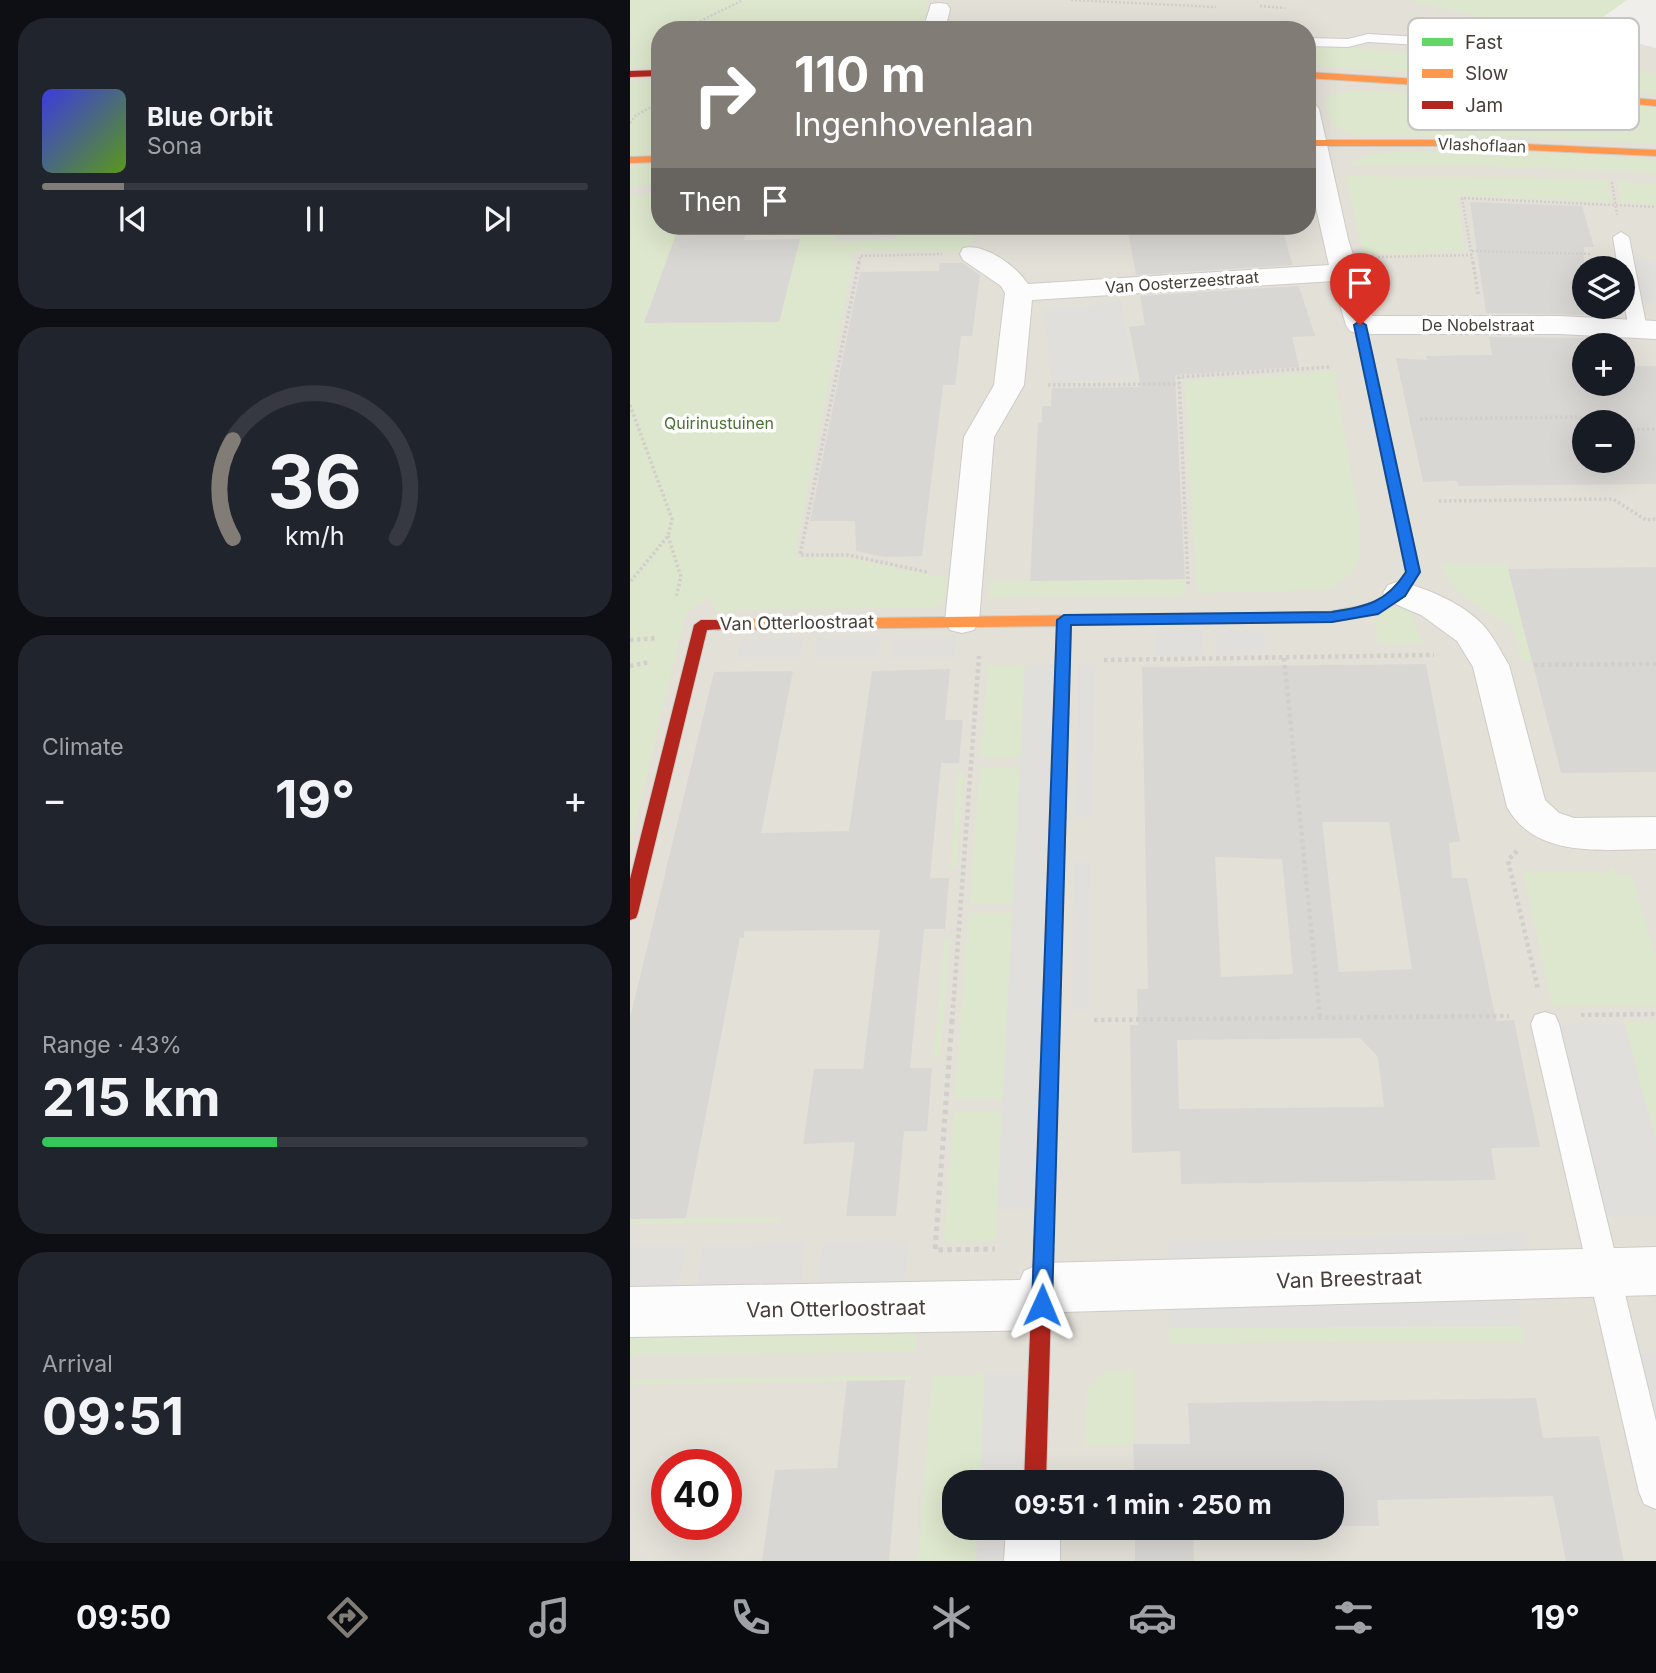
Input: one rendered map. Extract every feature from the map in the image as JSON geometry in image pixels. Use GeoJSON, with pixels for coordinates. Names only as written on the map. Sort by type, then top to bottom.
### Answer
{"type":"FeatureCollection","features":[{"type":"Feature","properties":{"kind":"street"},"geometry":{"type":"LineString","coordinates":[[630,74],[651,73]]}},
{"type":"Feature","properties":{"kind":"street"},"geometry":{"type":"LineString","coordinates":[[1316,76],[1408,81]]}},
{"type":"Feature","properties":{"kind":"street","name":"Vlashoflaan"},"geometry":{"type":"LineString","coordinates":[[1316,143],[1436,143],[1656,153]]}},
{"type":"Feature","properties":{"kind":"street"},"geometry":{"type":"LineString","coordinates":[[630,160],[651,159]]}},
{"type":"Feature","properties":{"kind":"street"},"geometry":{"type":"LineString","coordinates":[[1316,159],[1355,264],[1360,325],[1413,572],[1400,593],[1433,607],[1469,632],[1487,659],[1527,807],[1545,824],[1573,834],[1656,833]]}},
{"type":"Feature","properties":{"kind":"street"},"geometry":{"type":"LineString","coordinates":[[972,620],[966,576],[979,437],[1009,385],[1019,293],[1012,281],[973,254]]}},
{"type":"Feature","properties":{"kind":"street","name":"Van Oosterzeestraat"},"geometry":{"type":"LineString","coordinates":[[1019,293],[1355,264]]}},
{"type":"Feature","properties":{"kind":"street","name":"De Nobelstraat"},"geometry":{"type":"LineString","coordinates":[[1360,325],[1559,325],[1647,330]]}},
{"type":"Feature","properties":{"kind":"street","name":"Van Otterloostraat"},"geometry":{"type":"LineString","coordinates":[[630,913],[694,665],[701,625],[972,620],[1308,619],[1359,614],[1373,610],[1400,593]]}},
{"type":"Feature","properties":{"kind":"street"},"geometry":{"type":"LineString","coordinates":[[1035,1470],[1064,620]]}},
{"type":"Feature","properties":{"kind":"street","name":"Van Breestraat"},"geometry":{"type":"LineString","coordinates":[[1043,1281],[1656,1272]]}},
{"type":"Feature","properties":{"kind":"street","name":"Van Otterloostraat"},"geometry":{"type":"LineString","coordinates":[[630,1312],[1043,1281]]}},
{"type":"Feature","properties":{"kind":"street"},"geometry":{"type":"LineString","coordinates":[[1032,1561],[1033,1540]]}},
{"type":"Feature","properties":{"kind":"lane"},"geometry":{"type":"LineString","coordinates":[[1316,42],[1348,43],[1368,38],[1408,40]]}},
{"type":"Feature","properties":{"kind":"lane"},"geometry":{"type":"LineString","coordinates":[[1620,237],[1647,330]]}},
{"type":"Feature","properties":{"kind":"lane"},"geometry":{"type":"LineString","coordinates":[[1544,1019],[1656,1492]]}},
{"type":"Feature","properties":{"kind":"path"},"geometry":{"type":"LineString","coordinates":[[700,21],[743,0]]}},
{"type":"Feature","properties":{"kind":"path"},"geometry":{"type":"LineString","coordinates":[[1070,0],[1221,7]]}},
{"type":"Feature","properties":{"kind":"path"},"geometry":{"type":"LineString","coordinates":[[630,123],[635,116],[651,108]]}},
{"type":"Feature","properties":{"kind":"path"},"geometry":{"type":"LineString","coordinates":[[1610,174],[1620,237]]}},
{"type":"Feature","properties":{"kind":"path"},"geometry":{"type":"LineString","coordinates":[[1479,295],[1462,198],[1656,207]]}},
{"type":"Feature","properties":{"kind":"path"},"geometry":{"type":"LineString","coordinates":[[1355,264],[1471,253],[1624,255]]}},
{"type":"Feature","properties":{"kind":"path"},"geometry":{"type":"LineString","coordinates":[[966,576],[950,577],[848,555],[800,555],[860,256],[973,254]]}},
{"type":"Feature","properties":{"kind":"path"},"geometry":{"type":"LineString","coordinates":[[1190,620],[1179,377],[1369,364]]}},
{"type":"Feature","properties":{"kind":"path"},"geometry":{"type":"LineString","coordinates":[[1009,385],[1179,384]]}},
{"type":"Feature","properties":{"kind":"path"},"geometry":{"type":"LineString","coordinates":[[630,405],[672,519],[668,536],[630,582]]}},
{"type":"Feature","properties":{"kind":"path"},"geometry":{"type":"LineString","coordinates":[[1380,419],[1572,417]]}},
{"type":"Feature","properties":{"kind":"path"},"geometry":{"type":"LineString","coordinates":[[1635,430],[1656,429]]}},
{"type":"Feature","properties":{"kind":"path"},"geometry":{"type":"LineString","coordinates":[[1398,502],[1613,499],[1646,520],[1656,519]]}},
{"type":"Feature","properties":{"kind":"path"},"geometry":{"type":"LineString","coordinates":[[972,620],[935,1250],[1043,1281]]}},
{"type":"Feature","properties":{"kind":"path"},"geometry":{"type":"LineString","coordinates":[[1284,658],[1320,1018]]}},
{"type":"Feature","properties":{"kind":"path"},"geometry":{"type":"LineString","coordinates":[[1064,660],[1487,659],[1656,663]]}},
{"type":"Feature","properties":{"kind":"path"},"geometry":{"type":"LineString","coordinates":[[1544,1019],[1508,860],[1545,824]]}},
{"type":"Feature","properties":{"kind":"path"},"geometry":{"type":"LineString","coordinates":[[1051,1020],[1544,1019],[1656,1014]]}},
{"type":"Feature","properties":{"kind":"shaded area"},"geometry":{"type":"Polygon","coordinates":[[[630,0],[1462,0],[1535,18],[1408,18],[1408,130],[1639,130],[1639,44],[1656,48],[1656,1561],[630,1561],[630,0]]]}},
{"type":"Feature","properties":{"kind":"shaded area"},"geometry":{"type":"Polygon","coordinates":[[[837,235],[896,235],[896,239],[836,241],[837,235]]]}},
{"type":"Feature","properties":{"kind":"shaded area"},"geometry":{"type":"Polygon","coordinates":[[[1635,260],[1656,261],[1656,303],[1635,302],[1635,260]]]}},
{"type":"Feature","properties":{"kind":"shaded area"},"geometry":{"type":"Polygon","coordinates":[[[1120,300],[1134,377],[1052,383],[1043,309],[1097,306],[1097,302],[1120,300]]]}},
{"type":"Feature","properties":{"kind":"shaded area"},"geometry":{"type":"Polygon","coordinates":[[[1263,629],[1267,653],[1216,655],[1214,631],[1263,629]]]}},
{"type":"Feature","properties":{"kind":"shaded area"},"geometry":{"type":"Polygon","coordinates":[[[1202,630],[1203,655],[1155,656],[1154,631],[1202,630]]]}},
{"type":"Feature","properties":{"kind":"shaded area"},"geometry":{"type":"Polygon","coordinates":[[[893,637],[956,637],[954,658],[890,659],[893,637]]]}},
{"type":"Feature","properties":{"kind":"shaded area"},"geometry":{"type":"Polygon","coordinates":[[[804,638],[800,660],[736,660],[741,639],[804,638]]]}},
{"type":"Feature","properties":{"kind":"shaded area"},"geometry":{"type":"Polygon","coordinates":[[[817,638],[881,638],[877,659],[813,660],[817,638]]]}},
{"type":"Feature","properties":{"kind":"shaded area"},"geometry":{"type":"Polygon","coordinates":[[[1078,664],[1095,664],[1093,817],[1076,817],[1078,664]]]}},
{"type":"Feature","properties":{"kind":"shaded area"},"geometry":{"type":"Polygon","coordinates":[[[1025,665],[1064,665],[1045,1209],[997,1210],[1025,665]]]}},
{"type":"Feature","properties":{"kind":"shaded area"},"geometry":{"type":"Polygon","coordinates":[[[1074,861],[1090,861],[1089,1012],[1071,1012],[1074,861]]]}},
{"type":"Feature","properties":{"kind":"shaded area"},"geometry":{"type":"Polygon","coordinates":[[[1624,1022],[1656,1142],[1656,1216],[1589,1217],[1545,1024],[1624,1022]]]}},
{"type":"Feature","properties":{"kind":"shaded area"},"geometry":{"type":"Polygon","coordinates":[[[1526,1233],[1529,1252],[1167,1261],[1167,1241],[1526,1233]]]}},
{"type":"Feature","properties":{"kind":"shaded area"},"geometry":{"type":"Polygon","coordinates":[[[908,1241],[905,1281],[818,1282],[823,1242],[908,1241]]]}},
{"type":"Feature","properties":{"kind":"shaded area"},"geometry":{"type":"Polygon","coordinates":[[[806,1242],[801,1283],[696,1285],[703,1243],[806,1242]]]}},
{"type":"Feature","properties":{"kind":"shaded area"},"geometry":{"type":"Polygon","coordinates":[[[686,1243],[679,1285],[630,1285],[630,1244],[686,1243]]]}},
{"type":"Feature","properties":{"kind":"shaded area"},"geometry":{"type":"Polygon","coordinates":[[[1518,1301],[1522,1326],[1169,1328],[1169,1304],[1518,1301]]]}},
{"type":"Feature","properties":{"kind":"shaded area"},"geometry":{"type":"Polygon","coordinates":[[[1640,1353],[1656,1353],[1656,1423],[1640,1353]]]}},
{"type":"Feature","properties":{"kind":"shaded area"},"geometry":{"type":"Polygon","coordinates":[[[985,1374],[1039,1374],[1035,1470],[981,1470],[985,1374]]]}},
{"type":"Feature","properties":{"kind":"shaded area"},"geometry":{"type":"Polygon","coordinates":[[[977,1540],[1033,1540],[1032,1561],[976,1561],[977,1540]]]}},
{"type":"Feature","properties":{"kind":"green space"},"geometry":{"type":"Polygon","coordinates":[[[630,0],[928,0],[924,21],[651,21],[651,67],[630,67],[630,54],[640,53],[630,48],[633,41],[630,41],[630,0]]]}},
{"type":"Feature","properties":{"kind":"green space"},"geometry":{"type":"Polygon","coordinates":[[[1412,0],[1627,0],[1602,18],[1486,18],[1412,0]]]}},
{"type":"Feature","properties":{"kind":"green space"},"geometry":{"type":"Polygon","coordinates":[[[1316,45],[1408,52],[1408,72],[1316,66],[1316,45]]]}},
{"type":"Feature","properties":{"kind":"green space"},"geometry":{"type":"Polygon","coordinates":[[[1639,72],[1656,73],[1656,94],[1639,92],[1639,72]]]}},
{"type":"Feature","properties":{"kind":"green space"},"geometry":{"type":"Polygon","coordinates":[[[651,80],[651,154],[630,155],[630,81],[651,80]]]}},
{"type":"Feature","properties":{"kind":"green space"},"geometry":{"type":"Polygon","coordinates":[[[1353,90],[1408,93],[1408,130],[1639,130],[1639,106],[1656,107],[1656,144],[1513,137],[1354,135],[1333,126],[1325,103],[1331,95],[1353,90]]]}},
{"type":"Feature","properties":{"kind":"green space"},"geometry":{"type":"Polygon","coordinates":[[[1395,151],[1568,154],[1656,159],[1656,173],[1486,166],[1353,166],[1350,163],[1369,155],[1395,151]]]}},
{"type":"Feature","properties":{"kind":"green space"},"geometry":{"type":"Polygon","coordinates":[[[651,164],[651,185],[630,185],[630,165],[651,164]]]}},
{"type":"Feature","properties":{"kind":"green space"},"geometry":{"type":"Polygon","coordinates":[[[1345,176],[1608,179],[1611,202],[1457,196],[1465,252],[1364,254],[1345,176]]]}},
{"type":"Feature","properties":{"kind":"green space"},"geometry":{"type":"Polygon","coordinates":[[[1617,181],[1656,184],[1656,205],[1621,203],[1617,181]]]}},
{"type":"Feature","properties":{"kind":"green space","name":"Quirinustuinen"},"geometry":{"type":"Polygon","coordinates":[[[651,194],[651,235],[676,235],[645,323],[779,322],[800,235],[837,235],[838,241],[894,239],[895,235],[974,235],[974,243],[955,252],[855,252],[794,557],[844,557],[947,578],[944,603],[940,603],[940,607],[734,610],[733,613],[716,613],[710,596],[686,613],[630,844],[630,195],[651,194]]]}},
{"type":"Feature","properties":{"kind":"green space"},"geometry":{"type":"Polygon","coordinates":[[[1334,371],[1338,379],[1335,380],[1357,511],[1361,515],[1358,516],[1360,555],[1353,571],[1336,584],[1338,586],[1319,592],[1197,593],[1196,572],[1192,571],[1196,568],[1192,514],[1189,513],[1192,510],[1190,479],[1187,479],[1187,473],[1190,473],[1189,444],[1185,439],[1188,438],[1185,381],[1334,371]]]}},
{"type":"Feature","properties":{"kind":"green space"},"geometry":{"type":"Polygon","coordinates":[[[1442,563],[1506,563],[1532,661],[1522,661],[1514,628],[1461,593],[1452,584],[1442,563]]]}},
{"type":"Feature","properties":{"kind":"green space"},"geometry":{"type":"Polygon","coordinates":[[[1186,579],[1186,595],[989,597],[989,582],[1186,579]]]}},
{"type":"Feature","properties":{"kind":"green space"},"geometry":{"type":"Polygon","coordinates":[[[1409,605],[1421,643],[1379,644],[1374,620],[1389,609],[1409,605]]]}},
{"type":"Feature","properties":{"kind":"green space"},"geometry":{"type":"Polygon","coordinates":[[[1025,665],[1021,757],[981,758],[988,666],[1025,665]]]}},
{"type":"Feature","properties":{"kind":"green space"},"geometry":{"type":"Polygon","coordinates":[[[980,767],[1021,767],[1013,903],[970,903],[980,767]]]}},
{"type":"Feature","properties":{"kind":"green space"},"geometry":{"type":"Polygon","coordinates":[[[958,771],[964,771],[956,868],[950,868],[958,771]]]}},
{"type":"Feature","properties":{"kind":"green space"},"geometry":{"type":"Polygon","coordinates":[[[1610,867],[1614,868],[1617,875],[1632,875],[1656,958],[1656,1005],[1552,1005],[1523,872],[1610,871],[1610,867]]]}},
{"type":"Feature","properties":{"kind":"green space"},"geometry":{"type":"Polygon","coordinates":[[[969,913],[1013,913],[1003,1099],[955,1099],[969,913]]]}},
{"type":"Feature","properties":{"kind":"green space"},"geometry":{"type":"Polygon","coordinates":[[[944,939],[950,939],[940,1057],[933,1057],[944,939]]]}},
{"type":"Feature","properties":{"kind":"green space"},"geometry":{"type":"Polygon","coordinates":[[[1656,1021],[1656,1142],[1624,1022],[1656,1021]]]}},
{"type":"Feature","properties":{"kind":"green space"},"geometry":{"type":"Polygon","coordinates":[[[954,1112],[1002,1112],[995,1241],[944,1242],[954,1112]]]}},
{"type":"Feature","properties":{"kind":"green space"},"geometry":{"type":"Polygon","coordinates":[[[781,1217],[780,1222],[630,1224],[630,1219],[781,1217]]]}},
{"type":"Feature","properties":{"kind":"green space"},"geometry":{"type":"Polygon","coordinates":[[[1522,1326],[1525,1341],[1170,1343],[1169,1328],[1522,1326]]]}},
{"type":"Feature","properties":{"kind":"green space"},"geometry":{"type":"Polygon","coordinates":[[[916,1334],[915,1351],[630,1356],[630,1338],[916,1334]]]}},
{"type":"Feature","properties":{"kind":"green space"},"geometry":{"type":"Polygon","coordinates":[[[1133,1369],[1133,1444],[1085,1447],[1087,1389],[1104,1372],[1133,1369]]]}},
{"type":"Feature","properties":{"kind":"green space"},"geometry":{"type":"Polygon","coordinates":[[[985,1374],[981,1470],[942,1470],[942,1540],[977,1540],[976,1561],[918,1561],[932,1376],[985,1374]]]}},
{"type":"Feature","properties":{"kind":"green space"},"geometry":{"type":"Polygon","coordinates":[[[911,1375],[911,1380],[630,1385],[630,1380],[911,1375]]]}},
{"type":"Feature","properties":{"kind":"building"},"geometry":{"type":"Polygon","coordinates":[[[1470,202],[1582,206],[1594,247],[1584,247],[1584,256],[1572,256],[1572,315],[1486,313],[1470,202]]]}},
{"type":"Feature","properties":{"kind":"building"},"geometry":{"type":"Polygon","coordinates":[[[676,235],[745,235],[744,240],[800,239],[779,322],[644,323],[676,235]]]}},
{"type":"Feature","properties":{"kind":"building"},"geometry":{"type":"Polygon","coordinates":[[[1129,235],[1284,235],[1293,265],[1136,275],[1129,235]]]}},
{"type":"Feature","properties":{"kind":"building"},"geometry":{"type":"Polygon","coordinates":[[[940,263],[963,263],[980,275],[972,336],[961,336],[955,385],[943,385],[922,556],[885,557],[856,551],[855,521],[810,521],[860,272],[939,271],[940,263]]]}},
{"type":"Feature","properties":{"kind":"building"},"geometry":{"type":"Polygon","coordinates":[[[1299,286],[1315,336],[1292,337],[1299,367],[1175,375],[1185,579],[1030,581],[1038,423],[1042,423],[1042,406],[1051,406],[1052,388],[1141,387],[1129,327],[1145,325],[1140,296],[1299,286]]]}},
{"type":"Feature","properties":{"kind":"building"},"geometry":{"type":"Polygon","coordinates":[[[1489,337],[1572,338],[1572,396],[1635,396],[1635,366],[1656,366],[1656,484],[1458,486],[1457,481],[1423,482],[1396,358],[1428,360],[1426,356],[1492,355],[1489,337]]]}},
{"type":"Feature","properties":{"kind":"building"},"geometry":{"type":"Polygon","coordinates":[[[1656,567],[1656,772],[1561,773],[1508,569],[1656,567]]]}},
{"type":"Feature","properties":{"kind":"building"},"geometry":{"type":"Polygon","coordinates":[[[1426,664],[1460,841],[1449,843],[1452,878],[1467,878],[1496,1021],[1514,1020],[1540,1147],[1491,1148],[1496,1180],[1181,1184],[1180,1151],[1132,1153],[1130,1025],[1138,1025],[1137,989],[1148,989],[1142,667],[1426,664]],[[1322,822],[1339,972],[1412,969],[1389,822],[1322,822]],[[1215,857],[1221,977],[1293,974],[1282,859],[1215,857]],[[1360,1038],[1177,1040],[1179,1109],[1384,1107],[1378,1057],[1360,1038]]]}},
{"type":"Feature","properties":{"kind":"building"},"geometry":{"type":"Polygon","coordinates":[[[950,669],[945,720],[963,720],[959,763],[941,763],[930,878],[949,878],[945,929],[924,929],[910,1068],[932,1068],[927,1131],[904,1131],[896,1216],[846,1216],[855,1142],[803,1144],[814,1069],[863,1069],[880,930],[744,931],[744,938],[740,937],[686,1218],[630,1219],[630,1018],[714,672],[793,671],[761,833],[849,831],[872,671],[950,669]]]}},
{"type":"Feature","properties":{"kind":"building"},"geometry":{"type":"Polygon","coordinates":[[[905,1380],[889,1561],[762,1561],[775,1470],[837,1468],[847,1381],[905,1380]]]}},
{"type":"Feature","properties":{"kind":"building"},"geometry":{"type":"Polygon","coordinates":[[[1536,1398],[1543,1438],[1599,1436],[1624,1561],[1566,1561],[1553,1496],[1377,1500],[1379,1526],[1344,1526],[1344,1470],[1134,1470],[1133,1444],[1190,1444],[1188,1403],[1536,1398]]]}},
{"type":"Feature","properties":{"kind":"building"},"geometry":{"type":"Polygon","coordinates":[[[1135,1540],[1193,1540],[1194,1561],[1135,1561],[1135,1540]]]}},
{"type":"Feature","properties":{"kind":"traffic: fast"},"geometry":{"type":"LineString","coordinates":[[1329,617],[1356,614],[1378,606],[1396,593],[1413,572],[1360,325]]}},
{"type":"Feature","properties":{"kind":"traffic: slow"},"geometry":{"type":"LineString","coordinates":[[1316,76],[1408,81]]}},
{"type":"Feature","properties":{"kind":"traffic: slow"},"geometry":{"type":"LineString","coordinates":[[1639,101],[1656,103]]}},
{"type":"Feature","properties":{"kind":"traffic: slow"},"geometry":{"type":"LineString","coordinates":[[1316,143],[1436,143],[1656,153]]}},
{"type":"Feature","properties":{"kind":"traffic: slow"},"geometry":{"type":"LineString","coordinates":[[630,160],[651,159]]}},
{"type":"Feature","properties":{"kind":"traffic: slow"},"geometry":{"type":"LineString","coordinates":[[716,625],[1329,617]]}},
{"type":"Feature","properties":{"kind":"traffic: slow"},"geometry":{"type":"LineString","coordinates":[[1047,1136],[1064,620]]}},
{"type":"Feature","properties":{"kind":"traffic: jam"},"geometry":{"type":"LineString","coordinates":[[630,74],[651,73]]}},
{"type":"Feature","properties":{"kind":"traffic: jam"},"geometry":{"type":"LineString","coordinates":[[630,913],[701,625],[716,625]]}},
{"type":"Feature","properties":{"kind":"traffic: jam"},"geometry":{"type":"LineString","coordinates":[[1035,1470],[1047,1136]]}},
{"type":"Feature","properties":{"kind":"route"},"geometry":{"type":"LineString","coordinates":[[1042,1305],[1064,620],[1308,619],[1359,614],[1373,610],[1400,593],[1413,572],[1360,325]]}}]}
